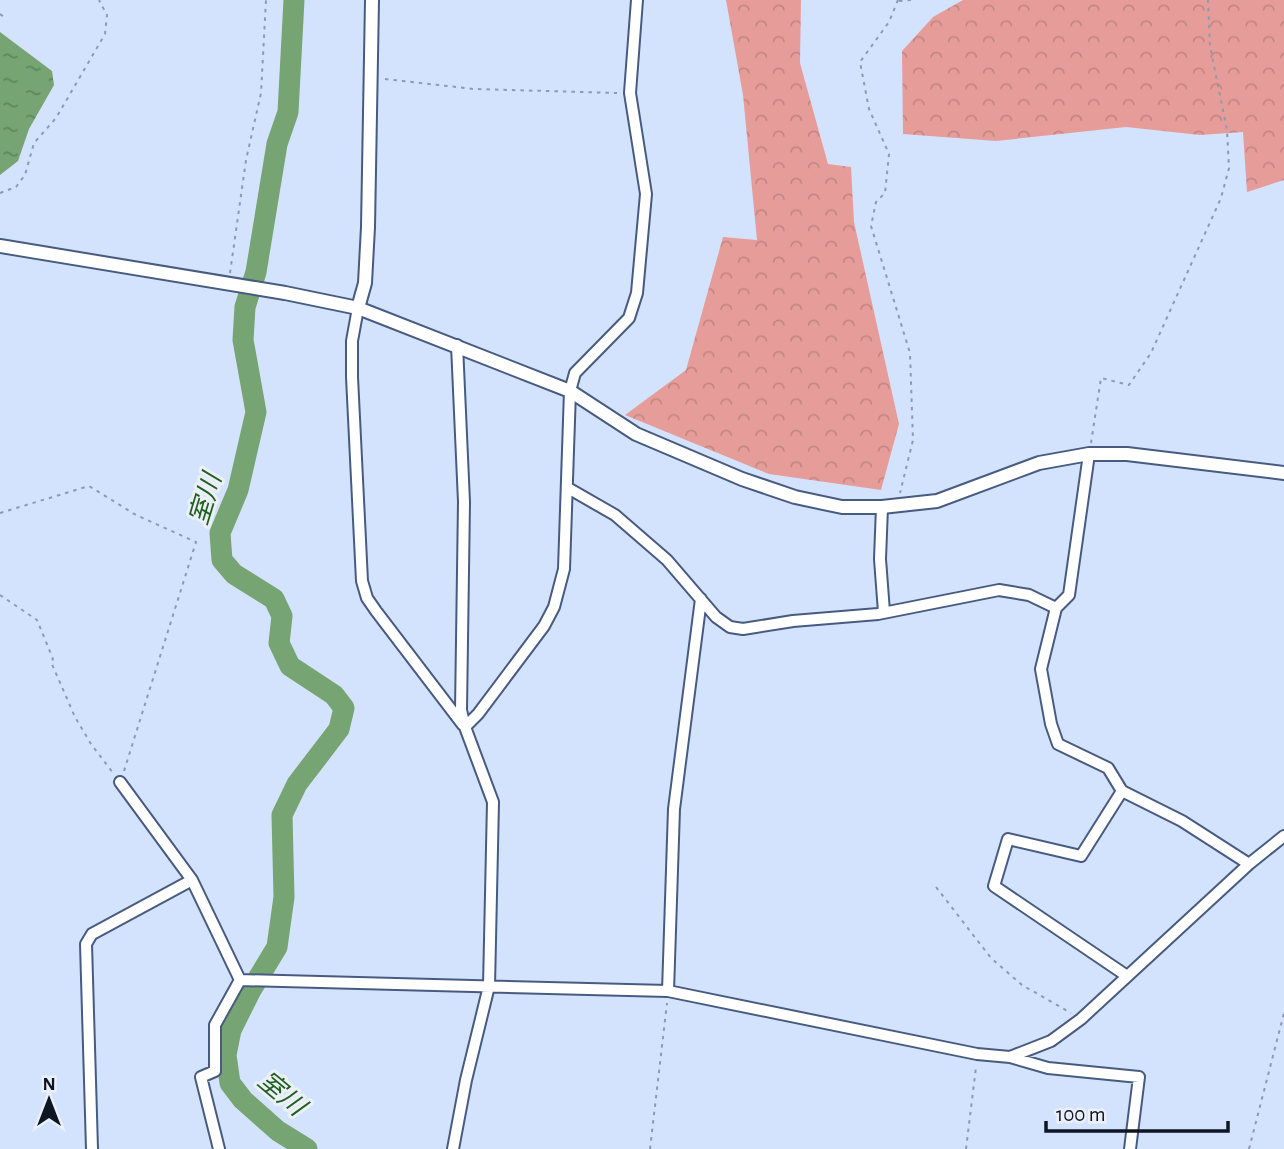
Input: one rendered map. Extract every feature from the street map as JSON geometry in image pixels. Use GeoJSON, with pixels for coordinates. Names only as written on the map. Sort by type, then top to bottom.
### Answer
{"type":"FeatureCollection","features":[{"type":"Feature","properties":{"kind":"street"},"geometry":{"type":"LineString","coordinates":[[372,0],[365,283],[352,341],[362,581],[367,598],[376,611],[465,727]]}},
{"type":"Feature","properties":{"kind":"street"},"geometry":{"type":"LineString","coordinates":[[465,727],[478,714],[544,626],[554,607],[564,569],[570,391],[575,373],[629,318],[637,293],[646,194],[630,93],[637,0]]}},
{"type":"Feature","properties":{"kind":"street"},"geometry":{"type":"LineString","coordinates":[[0,246],[358,308],[570,391],[636,434],[742,479],[794,497],[842,507],[883,507],[937,500],[1039,463],[1089,454],[1127,453],[1284,473]]}},
{"type":"Feature","properties":{"kind":"street"},"geometry":{"type":"LineString","coordinates":[[453,1149],[466,1080],[489,986],[493,802],[461,710],[464,502],[457,345]]}},
{"type":"Feature","properties":{"kind":"street"},"geometry":{"type":"LineString","coordinates":[[1089,454],[1069,595],[1056,608],[1041,669],[1051,724],[1059,744],[1108,768],[1122,791],[1182,821],[1249,864]]}},
{"type":"Feature","properties":{"kind":"street"},"geometry":{"type":"LineString","coordinates":[[568,488],[615,515],[667,560],[716,617],[730,627],[743,629],[793,621],[877,614],[999,590],[1028,595],[1056,608]]}},
{"type":"Feature","properties":{"kind":"street"},"geometry":{"type":"LineString","coordinates":[[883,507],[880,559],[884,612]]}},
{"type":"Feature","properties":{"kind":"street"},"geometry":{"type":"LineString","coordinates":[[668,991],[674,810],[701,599]]}},
{"type":"Feature","properties":{"kind":"street"},"geometry":{"type":"LineString","coordinates":[[120,782],[192,880],[240,980]]}},
{"type":"Feature","properties":{"kind":"street"},"geometry":{"type":"LineString","coordinates":[[1122,791],[1081,856],[1008,839],[994,886],[1127,976]]}},
{"type":"Feature","properties":{"kind":"street"},"geometry":{"type":"LineString","coordinates":[[1010,1057],[1051,1041],[1080,1019],[1249,864],[1284,836]]}},
{"type":"Feature","properties":{"kind":"street"},"geometry":{"type":"LineString","coordinates":[[92,1149],[86,944],[92,934],[192,880]]}},
{"type":"Feature","properties":{"kind":"street"},"geometry":{"type":"LineString","coordinates":[[240,980],[668,991],[977,1054],[1010,1057],[1048,1068],[1139,1077],[1130,1149]]}},
{"type":"Feature","properties":{"kind":"street"},"geometry":{"type":"LineString","coordinates":[[219,1149],[201,1077],[215,1071],[215,1024],[240,980]]}},
{"type":"Feature","properties":{"kind":"path"},"geometry":{"type":"LineString","coordinates":[[0,193],[16,187],[25,175],[34,143],[56,118],[106,34],[107,15],[99,0]]}},
{"type":"Feature","properties":{"kind":"path"},"geometry":{"type":"LineString","coordinates":[[229,284],[246,159],[261,93],[266,0]]}},
{"type":"Feature","properties":{"kind":"path"},"geometry":{"type":"LineString","coordinates":[[883,507],[899,501],[913,440],[910,353],[871,226],[876,202],[885,193],[889,154],[869,109],[860,62],[889,22],[898,1],[912,0]]}},
{"type":"Feature","properties":{"kind":"path"},"geometry":{"type":"LineString","coordinates":[[1089,454],[1101,378],[1129,385],[1151,353],[1221,198],[1229,168],[1227,130],[1210,46],[1208,0]]}},
{"type":"Feature","properties":{"kind":"path"},"geometry":{"type":"LineString","coordinates":[[0,14],[4,17]]}},
{"type":"Feature","properties":{"kind":"path"},"geometry":{"type":"LineString","coordinates":[[370,78],[474,89],[630,93]]}},
{"type":"Feature","properties":{"kind":"path"},"geometry":{"type":"LineString","coordinates":[[0,513],[89,486],[136,515],[196,542],[120,782]]}},
{"type":"Feature","properties":{"kind":"path"},"geometry":{"type":"LineString","coordinates":[[0,595],[37,621],[53,659],[51,663],[75,717],[91,744],[120,782]]}},
{"type":"Feature","properties":{"kind":"path"},"geometry":{"type":"LineString","coordinates":[[936,887],[991,958],[1022,985],[1080,1019]]}},
{"type":"Feature","properties":{"kind":"path"},"geometry":{"type":"LineString","coordinates":[[650,1149],[668,991]]}},
{"type":"Feature","properties":{"kind":"path"},"geometry":{"type":"LineString","coordinates":[[1249,1149],[1284,1013]]}},
{"type":"Feature","properties":{"kind":"path"},"geometry":{"type":"LineString","coordinates":[[965,1149],[977,1054]]}},
{"type":"Feature","properties":{"kind":"green space"},"geometry":{"type":"Polygon","coordinates":[[[726,0],[801,0],[800,63],[828,164],[851,167],[854,222],[899,424],[881,490],[769,474],[625,415],[686,370],[723,237],[757,240],[743,95],[726,0]]]}},
{"type":"Feature","properties":{"kind":"green space"},"geometry":{"type":"Polygon","coordinates":[[[963,0],[1284,0],[1284,180],[1247,192],[1243,132],[1200,135],[1126,127],[996,141],[903,134],[902,51],[933,17],[963,0]]]}},
{"type":"Feature","properties":{"kind":"water"},"geometry":{"type":"Polygon","coordinates":[[[0,32],[52,71],[54,85],[29,129],[18,161],[0,175],[0,32]]]}},
{"type":"Feature","properties":{"kind":"waterway","name":"室川"},"geometry":{"type":"LineString","coordinates":[[294,0],[288,112],[277,144],[256,272],[245,307],[243,340],[256,412],[238,490],[220,533],[222,560],[234,574],[274,599],[282,616],[279,643],[290,666],[334,695],[344,708],[339,729],[297,784],[282,815],[284,897],[277,947],[231,1030],[226,1055],[230,1083],[243,1100],[278,1131],[307,1149]]}}]}
